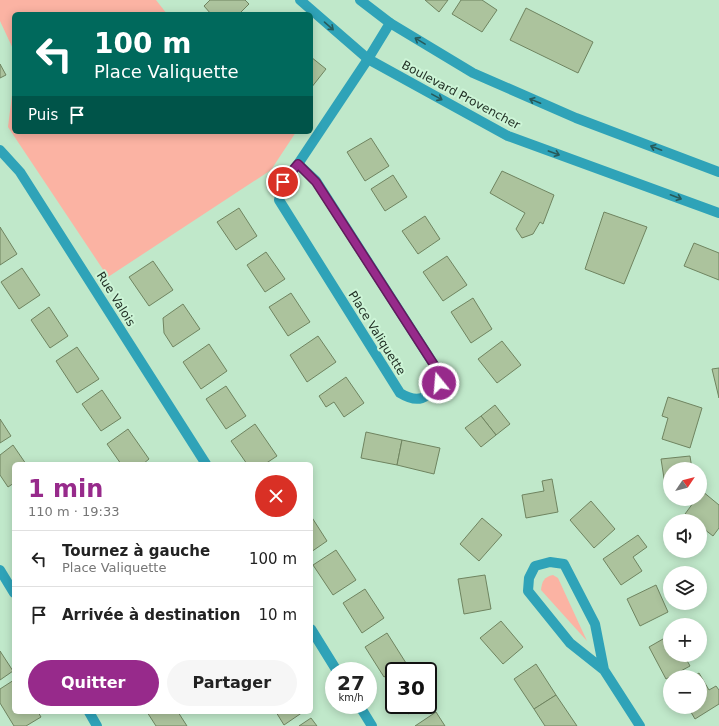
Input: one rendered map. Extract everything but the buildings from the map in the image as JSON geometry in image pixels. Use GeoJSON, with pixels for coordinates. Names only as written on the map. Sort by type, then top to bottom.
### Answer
{"type":"FeatureCollection","features":[{"type":"Feature","properties":{"kind":"street","name":"Boulevard Provencher"},"geometry":{"type":"LineString","coordinates":[[300,0],[368,59],[508,136],[719,213]]}},
{"type":"Feature","properties":{"kind":"street","name":"Boulevard Provencher"},"geometry":{"type":"LineString","coordinates":[[360,0],[390,23],[473,73],[576,118],[719,172]]}},
{"type":"Feature","properties":{"kind":"street","name":"Place Valiquette"},"geometry":{"type":"LineString","coordinates":[[298,164],[316,182],[438,371],[439,383],[431,394],[420,400],[410,399],[400,394],[279,200],[283,182],[298,164],[368,59],[390,23]]}},
{"type":"Feature","properties":{"kind":"street","name":"Rue Valois"},"geometry":{"type":"LineString","coordinates":[[0,150],[20,172],[205,462]]}},
{"type":"Feature","properties":{"kind":"street"},"geometry":{"type":"LineString","coordinates":[[604,670],[595,624],[564,564],[550,562],[535,566],[529,578],[528,592],[570,643],[604,670],[640,726]]}},
{"type":"Feature","properties":{"kind":"street"},"geometry":{"type":"LineString","coordinates":[[0,570],[12,590]]}},
{"type":"Feature","properties":{"kind":"street"},"geometry":{"type":"LineString","coordinates":[[313,632],[331,662]]}},
{"type":"Feature","properties":{"kind":"street"},"geometry":{"type":"LineString","coordinates":[[90,714],[98,726]]}},
{"type":"Feature","properties":{"kind":"street"},"geometry":{"type":"LineString","coordinates":[[365,714],[372,726]]}},
{"type":"Feature","properties":{"kind":"shaded area"},"geometry":{"type":"Polygon","coordinates":[[[0,0],[156,0],[165,12],[12,12],[12,47],[0,21],[0,0]]]}},
{"type":"Feature","properties":{"kind":"shaded area"},"geometry":{"type":"Polygon","coordinates":[[[12,95],[12,133],[8,127],[12,95]]]}},
{"type":"Feature","properties":{"kind":"shaded area"},"geometry":{"type":"Polygon","coordinates":[[[13,134],[295,134],[271,170],[108,277],[13,134]]]}},
{"type":"Feature","properties":{"kind":"shaded area"},"geometry":{"type":"Polygon","coordinates":[[[553,575],[558,578],[587,641],[541,590],[544,580],[553,575]]]}},
{"type":"Feature","properties":{"kind":"route"},"geometry":{"type":"LineString","coordinates":[[283,182],[298,164],[316,182],[438,371],[439,383]]}}]}
